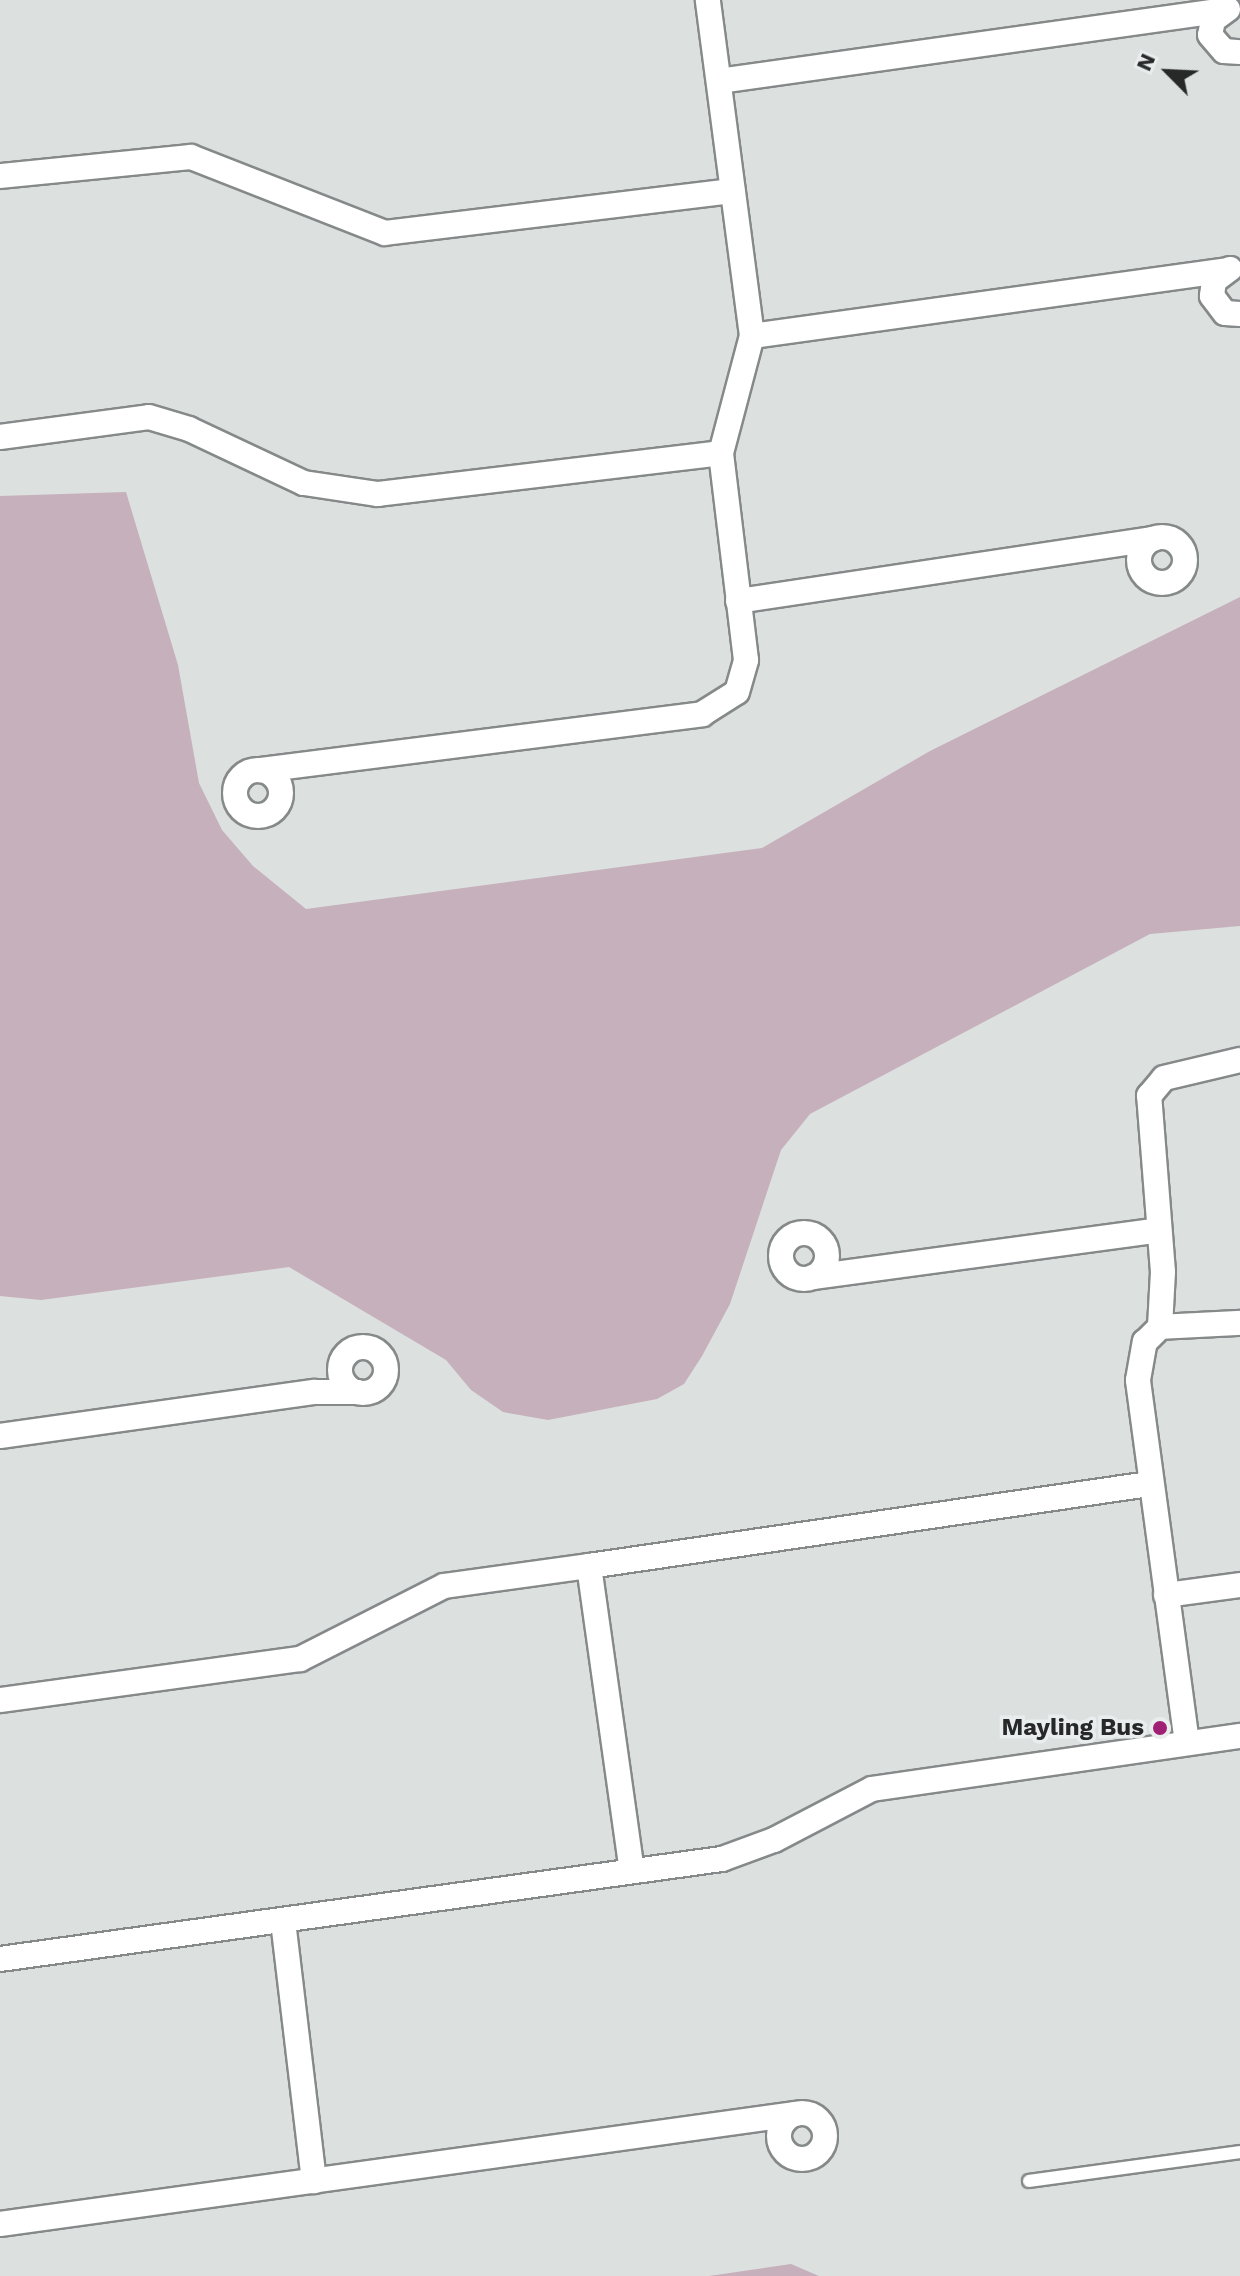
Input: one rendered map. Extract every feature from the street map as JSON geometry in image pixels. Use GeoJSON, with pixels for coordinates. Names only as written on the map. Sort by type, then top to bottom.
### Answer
{"type":"FeatureCollection","features":[{"type":"Feature","properties":{"kind":"street"},"geometry":{"type":"LineString","coordinates":[[305,769],[280,791],[271,811],[257,816],[243,811],[235,798],[237,784],[247,773],[261,770],[305,769],[702,714],[729,701],[743,678],[738,601],[721,453],[752,336],[708,0]]}},
{"type":"Feature","properties":{"kind":"street"},"geometry":{"type":"LineString","coordinates":[[719,81],[1181,19],[1232,9]]}},
{"type":"Feature","properties":{"kind":"street"},"geometry":{"type":"LineString","coordinates":[[1210,35],[1213,20],[1232,9]]}},
{"type":"Feature","properties":{"kind":"street"},"geometry":{"type":"LineString","coordinates":[[1181,19],[1210,35],[1224,51],[1240,52]]}},
{"type":"Feature","properties":{"kind":"street"},"geometry":{"type":"LineString","coordinates":[[0,176],[191,157],[385,233],[732,191]]}},
{"type":"Feature","properties":{"kind":"street"},"geometry":{"type":"LineString","coordinates":[[752,336],[1183,280],[1232,270]]}},
{"type":"Feature","properties":{"kind":"street"},"geometry":{"type":"LineString","coordinates":[[1212,296],[1232,270]]}},
{"type":"Feature","properties":{"kind":"street"},"geometry":{"type":"LineString","coordinates":[[1183,280],[1212,296],[1225,313],[1240,314]]}},
{"type":"Feature","properties":{"kind":"street"},"geometry":{"type":"LineString","coordinates":[[0,437],[149,417],[189,429],[304,483],[378,494],[721,453]]}},
{"type":"Feature","properties":{"kind":"street"},"geometry":{"type":"LineString","coordinates":[[738,601],[1111,549],[1168,538],[1180,546],[1181,574],[1161,583],[1147,577],[1140,565],[1111,549]]}},
{"type":"Feature","properties":{"kind":"street"},"geometry":{"type":"LineString","coordinates":[[1140,565],[1142,550],[1153,539]]}},
{"type":"Feature","properties":{"kind":"street"},"geometry":{"type":"LineString","coordinates":[[261,770],[275,777],[280,791]]}},
{"type":"Feature","properties":{"kind":"street"},"geometry":{"type":"LineString","coordinates":[[1160,1327],[1159,1230],[1149,1096],[1164,1078],[1240,1060]]}},
{"type":"Feature","properties":{"kind":"street"},"geometry":{"type":"LineString","coordinates":[[855,1267],[826,1252],[819,1239],[805,1233],[782,1249],[786,1271],[799,1279],[855,1267],[1159,1230]]}},
{"type":"Feature","properties":{"kind":"street"},"geometry":{"type":"LineString","coordinates":[[813,1277],[824,1267],[826,1252]]}},
{"type":"Feature","properties":{"kind":"street"},"geometry":{"type":"LineString","coordinates":[[1187,1743],[1149,1484],[1138,1380],[1145,1342],[1160,1327],[1240,1323]]}},
{"type":"Feature","properties":{"kind":"street"},"geometry":{"type":"LineString","coordinates":[[0,1436],[315,1392],[373,1390],[383,1379],[378,1352],[350,1351],[340,1370],[315,1392]]}},
{"type":"Feature","properties":{"kind":"street"},"geometry":{"type":"LineString","coordinates":[[340,1370],[345,1384],[358,1392]]}},
{"type":"Feature","properties":{"kind":"street"},"geometry":{"type":"LineString","coordinates":[[0,1700],[300,1659],[444,1586],[1149,1484]]}},
{"type":"Feature","properties":{"kind":"street"},"geometry":{"type":"LineString","coordinates":[[589,1566],[632,1871]]}},
{"type":"Feature","properties":{"kind":"street"},"geometry":{"type":"LineString","coordinates":[[1166,1595],[1240,1585]]}},
{"type":"Feature","properties":{"kind":"street"},"geometry":{"type":"LineString","coordinates":[[0,1959],[283,1921],[748,1852],[853,1797],[901,1782],[1240,1736]]}},
{"type":"Feature","properties":{"kind":"street"},"geometry":{"type":"LineString","coordinates":[[283,1921],[314,2181]]}},
{"type":"Feature","properties":{"kind":"street"},"geometry":{"type":"LineString","coordinates":[[0,2224],[795,2114],[821,2124],[819,2151],[791,2156],[779,2139],[752,2121]]}},
{"type":"Feature","properties":{"kind":"street"},"geometry":{"type":"LineString","coordinates":[[779,2139],[783,2124],[795,2114]]}},
{"type":"Feature","properties":{"kind":"lane"},"geometry":{"type":"LineString","coordinates":[[1029,2181],[1240,2152]]}},
{"type":"Feature","properties":{"kind":"shaded area"},"geometry":{"type":"Polygon","coordinates":[[[126,492],[178,665],[199,783],[222,830],[253,866],[306,909],[762,848],[930,751],[1240,597],[1240,926],[1150,934],[810,1114],[781,1150],[730,1304],[684,1384],[657,1399],[548,1420],[503,1412],[471,1390],[446,1360],[289,1267],[41,1300],[0,1296],[0,496],[126,492]]]}},
{"type":"Feature","properties":{"kind":"shaded area"},"geometry":{"type":"Polygon","coordinates":[[[791,2264],[819,2276],[709,2276],[791,2264]]]}},
{"type":"Feature","properties":{"kind":"place","name":"Mayling Bus"},"geometry":{"type":"Point","coordinates":[1160,1728]}}]}
